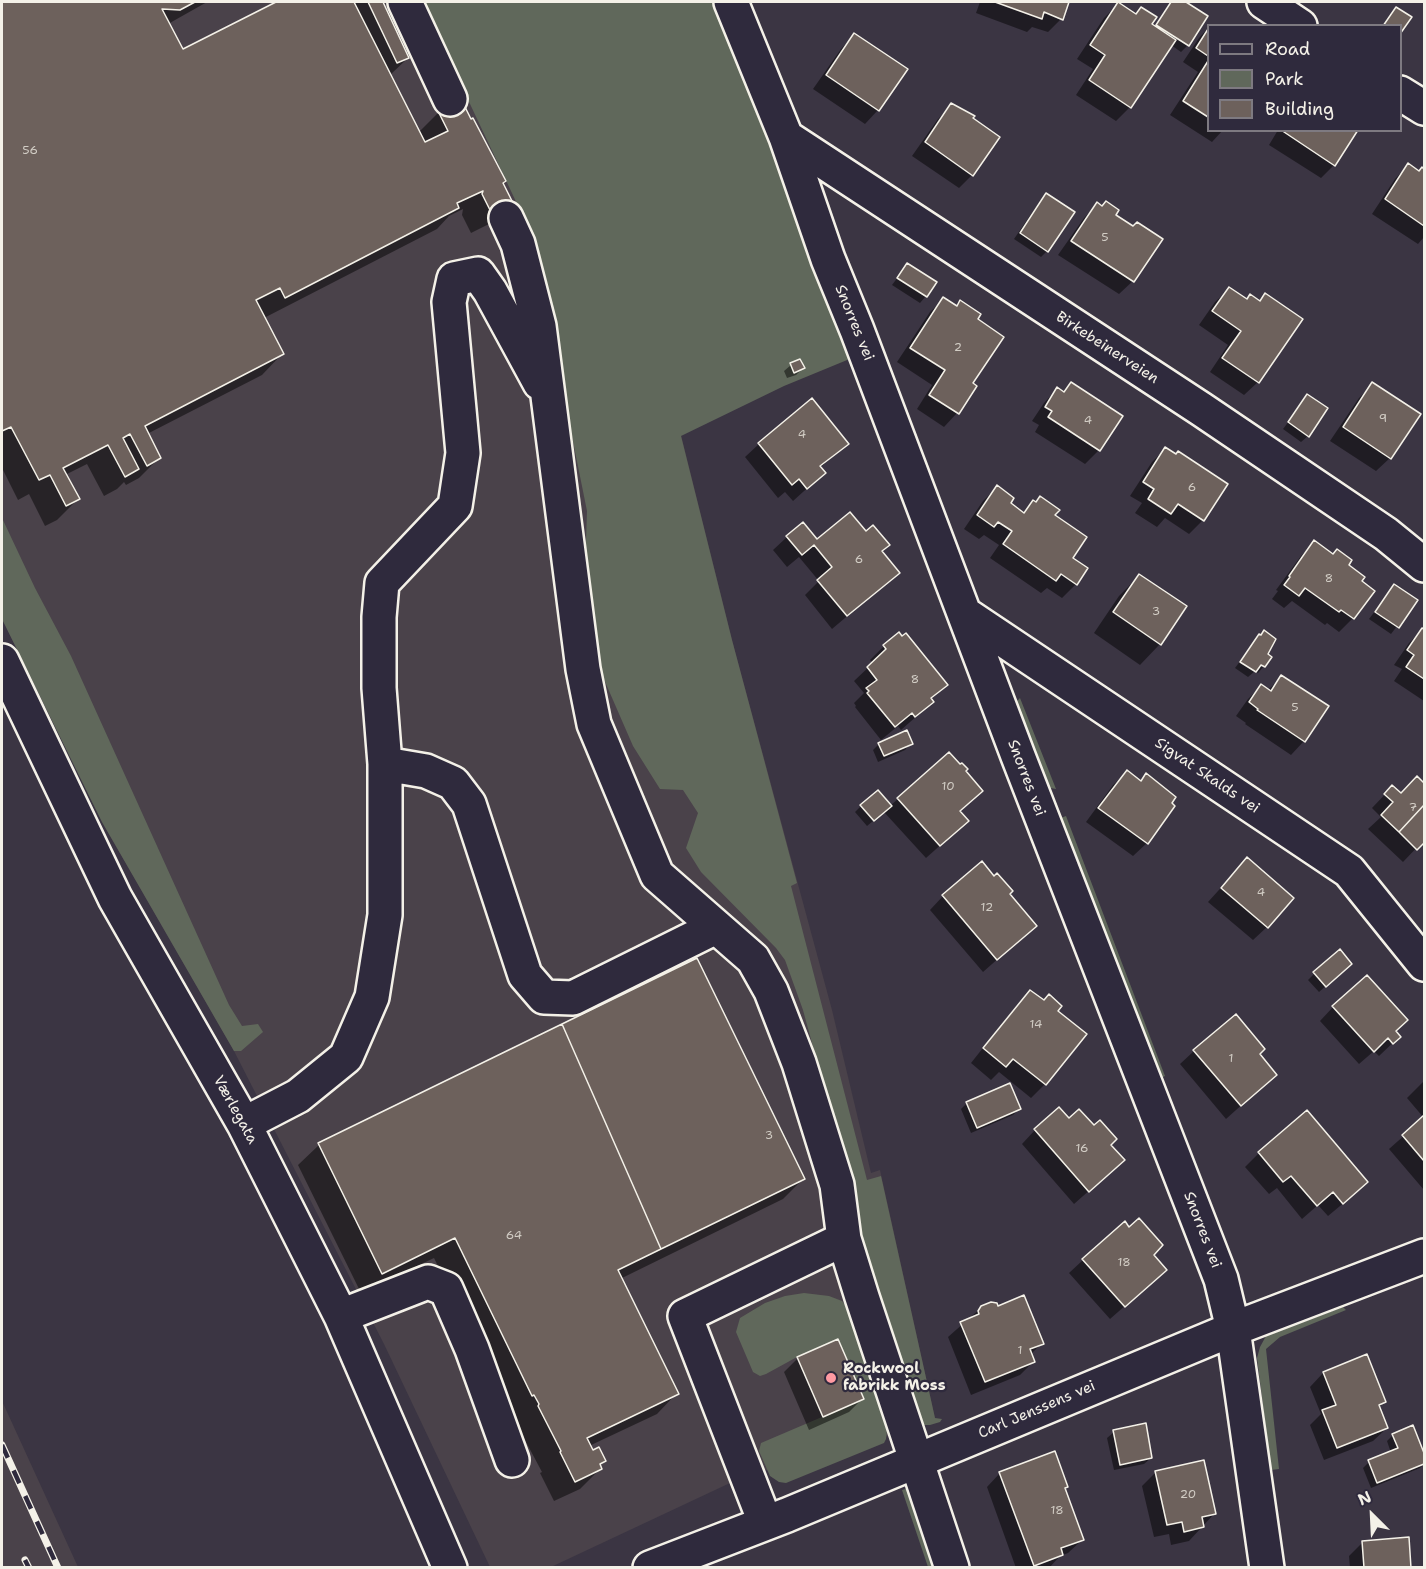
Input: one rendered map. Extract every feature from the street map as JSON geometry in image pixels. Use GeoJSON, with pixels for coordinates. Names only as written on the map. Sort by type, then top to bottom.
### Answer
{"type":"FeatureCollection","features":[{"type":"Feature","properties":{"kind":"street"},"geometry":{"type":"LineString","coordinates":[[405,2],[450,99]]}},
{"type":"Feature","properties":{"kind":"street","name":"Snorres vei"},"geometry":{"type":"LineString","coordinates":[[731,2],[786,137],[828,259],[1221,1280],[1233,1329],[1267,1568]]}},
{"type":"Feature","properties":{"kind":"street"},"geometry":{"type":"LineString","coordinates":[[1264,2],[1297,24]]}},
{"type":"Feature","properties":{"kind":"street"},"geometry":{"type":"LineString","coordinates":[[1402,94],[1425,108]]}},
{"type":"Feature","properties":{"kind":"street","name":"Birkebeinerveien"},"geometry":{"type":"LineString","coordinates":[[786,137],[1221,422],[1386,534],[1425,565]]}},
{"type":"Feature","properties":{"kind":"street"},"geometry":{"type":"LineString","coordinates":[[506,218],[518,244],[539,326],[583,669],[594,724],[657,875],[753,959],[771,991],[799,1064],[837,1185],[844,1239],[952,1568]]}},
{"type":"Feature","properties":{"kind":"street"},"geometry":{"type":"LineString","coordinates":[[244,1124],[298,1096],[346,1056],[372,997],[385,915],[385,764],[379,688],[379,618],[382,583],[455,506],[463,453],[449,302],[454,279],[478,274],[490,291],[547,394]]}},
{"type":"Feature","properties":{"kind":"street","name":"Sigvat Skalds vei"},"geometry":{"type":"LineString","coordinates":[[965,614],[1348,871],[1425,964]]}},
{"type":"Feature","properties":{"kind":"street","name":"Værlegata"},"geometry":{"type":"LineString","coordinates":[[2,661],[115,898],[244,1124],[341,1316],[450,1568]]}},
{"type":"Feature","properties":{"kind":"street"},"geometry":{"type":"LineString","coordinates":[[385,764],[426,771],[453,783],[469,804],[525,975],[544,997],[573,998],[716,927]]}},
{"type":"Feature","properties":{"kind":"street"},"geometry":{"type":"LineString","coordinates":[[765,1522],[685,1316],[844,1239]]}},
{"type":"Feature","properties":{"kind":"street","name":"Carl Jenssens vei"},"geometry":{"type":"LineString","coordinates":[[651,1568],[787,1515],[1233,1329],[1425,1256]]}},
{"type":"Feature","properties":{"kind":"street"},"geometry":{"type":"LineString","coordinates":[[341,1316],[428,1282],[446,1289],[472,1349],[512,1460]]}},
{"type":"Feature","properties":{"kind":"shaded area","name":"Rockwool fabrikk Moss"},"geometry":{"type":"Polygon","coordinates":[[[2,2],[450,2],[681,435],[732,640],[832,1010],[871,1173],[880,1170],[935,1418],[778,1478],[767,1470],[730,1483],[551,1567],[490,1567],[384,1344],[234,1051],[102,822],[2,619],[2,2]]]}},
{"type":"Feature","properties":{"kind":"shaded area"},"geometry":{"type":"Polygon","coordinates":[[[2,1401],[78,1567],[2,1567],[2,1401]]]}},
{"type":"Feature","properties":{"kind":"green space"},"geometry":{"type":"Polygon","coordinates":[[[422,2],[714,2],[852,358],[784,386],[681,436],[732,640],[797,883],[791,886],[867,1180],[881,1176],[935,1418],[942,1419],[940,1422],[923,1425],[918,1420],[870,1287],[836,1131],[803,1010],[785,960],[701,872],[686,848],[698,813],[683,790],[660,789],[633,746],[596,661],[581,556],[586,542],[587,511],[559,372],[553,307],[519,208],[422,2]]]}},
{"type":"Feature","properties":{"kind":"green space"},"geometry":{"type":"Polygon","coordinates":[[[2,518],[71,656],[229,1005],[242,1026],[258,1024],[263,1032],[241,1051],[234,1051],[102,822],[2,619],[2,518]]]}},
{"type":"Feature","properties":{"kind":"green space"},"geometry":{"type":"Polygon","coordinates":[[[1020,698],[1056,789],[1045,787],[1014,704],[1020,698]]]}},
{"type":"Feature","properties":{"kind":"green space"},"geometry":{"type":"Polygon","coordinates":[[[1066,816],[1165,1076],[1157,1080],[1058,819],[1066,816]]]}},
{"type":"Feature","properties":{"kind":"green space"},"geometry":{"type":"Polygon","coordinates":[[[804,1293],[829,1296],[842,1301],[849,1310],[883,1397],[887,1430],[884,1443],[786,1483],[779,1482],[770,1476],[759,1451],[761,1443],[864,1399],[838,1340],[797,1357],[766,1374],[760,1376],[753,1372],[736,1332],[740,1318],[765,1303],[785,1296],[804,1293]]]}},
{"type":"Feature","properties":{"kind":"green space"},"geometry":{"type":"Polygon","coordinates":[[[1343,1307],[1346,1310],[1280,1337],[1266,1349],[1279,1469],[1271,1470],[1257,1358],[1260,1347],[1266,1336],[1343,1307]]]}},
{"type":"Feature","properties":{"kind":"green space"},"geometry":{"type":"Polygon","coordinates":[[[909,1488],[939,1567],[928,1567],[902,1490],[909,1488]]]}},
{"type":"Feature","properties":{"kind":"building"},"geometry":{"type":"Polygon","coordinates":[[[2,2],[195,2],[180,10],[162,9],[183,49],[276,2],[354,2],[425,142],[448,131],[438,111],[461,99],[506,181],[503,183],[513,203],[492,214],[482,194],[483,191],[457,203],[459,208],[285,298],[280,288],[256,300],[284,354],[145,426],[161,458],[147,466],[130,434],[123,438],[139,469],[125,477],[108,445],[63,468],[80,499],[66,506],[50,475],[39,480],[11,427],[2,431],[2,2]]]}},
{"type":"Feature","properties":{"kind":"building"},"geometry":{"type":"Polygon","coordinates":[[[368,2],[383,2],[409,58],[397,63],[368,2]]]}},
{"type":"Feature","properties":{"kind":"building"},"geometry":{"type":"Polygon","coordinates":[[[995,2],[1069,2],[1063,20],[1044,12],[1042,19],[995,2]]]}},
{"type":"Feature","properties":{"kind":"building"},"geometry":{"type":"Polygon","coordinates":[[[1118,2],[1136,14],[1141,7],[1157,17],[1152,24],[1176,40],[1131,108],[1089,80],[1105,55],[1090,45],[1118,2]]]}},
{"type":"Feature","properties":{"kind":"building"},"geometry":{"type":"Polygon","coordinates":[[[1171,2],[1186,2],[1208,16],[1189,46],[1156,25],[1171,2]]]}},
{"type":"Feature","properties":{"kind":"building"},"geometry":{"type":"Polygon","coordinates":[[[1396,7],[1412,17],[1402,31],[1402,24],[1384,24],[1396,7]]]}},
{"type":"Feature","properties":{"kind":"building"},"geometry":{"type":"Polygon","coordinates":[[[1207,31],[1207,55],[1196,48],[1207,31]]]}},
{"type":"Feature","properties":{"kind":"building"},"geometry":{"type":"Polygon","coordinates":[[[854,33],[908,69],[879,111],[826,75],[854,33]]]}},
{"type":"Feature","properties":{"kind":"building"},"geometry":{"type":"Polygon","coordinates":[[[1207,63],[1207,116],[1183,101],[1207,63]]]}},
{"type":"Feature","properties":{"kind":"building"},"geometry":{"type":"Polygon","coordinates":[[[951,103],[975,116],[973,118],[1000,137],[973,176],[925,142],[951,103]]]}},
{"type":"Feature","properties":{"kind":"building"},"geometry":{"type":"Polygon","coordinates":[[[1284,132],[1357,132],[1335,166],[1284,132]]]}},
{"type":"Feature","properties":{"kind":"building"},"geometry":{"type":"Polygon","coordinates":[[[1408,163],[1419,171],[1422,167],[1424,169],[1424,226],[1385,199],[1408,163]]]}},
{"type":"Feature","properties":{"kind":"building"},"geometry":{"type":"Polygon","coordinates":[[[1046,193],[1075,212],[1048,252],[1020,233],[1046,193]]]}},
{"type":"Feature","properties":{"kind":"building"},"geometry":{"type":"Polygon","coordinates":[[[1106,201],[1119,210],[1116,215],[1133,226],[1137,222],[1163,239],[1134,282],[1071,241],[1097,202],[1102,206],[1106,201]]]}},
{"type":"Feature","properties":{"kind":"building"},"geometry":{"type":"Polygon","coordinates":[[[907,263],[937,282],[927,297],[897,278],[907,263]]]}},
{"type":"Feature","properties":{"kind":"building"},"geometry":{"type":"Polygon","coordinates":[[[1229,287],[1247,299],[1250,294],[1260,301],[1265,293],[1303,319],[1259,383],[1222,358],[1241,331],[1212,311],[1229,287]]]}},
{"type":"Feature","properties":{"kind":"building"},"geometry":{"type":"Polygon","coordinates":[[[943,297],[957,306],[960,300],[981,314],[978,319],[1004,337],[973,383],[977,386],[959,414],[929,395],[945,370],[910,348],[943,297]]]}},
{"type":"Feature","properties":{"kind":"building"},"geometry":{"type":"Polygon","coordinates":[[[800,359],[805,368],[794,373],[790,363],[800,359]]]}},
{"type":"Feature","properties":{"kind":"building"},"geometry":{"type":"Polygon","coordinates":[[[1071,382],[1123,416],[1100,451],[1048,417],[1052,411],[1045,407],[1057,387],[1064,392],[1071,382]]]}},
{"type":"Feature","properties":{"kind":"building"},"geometry":{"type":"Polygon","coordinates":[[[1372,382],[1421,414],[1391,459],[1343,427],[1372,382]]]}},
{"type":"Feature","properties":{"kind":"building"},"geometry":{"type":"Polygon","coordinates":[[[1307,394],[1328,408],[1309,437],[1288,422],[1307,394]]]}},
{"type":"Feature","properties":{"kind":"building"},"geometry":{"type":"Polygon","coordinates":[[[812,398],[849,444],[820,466],[826,473],[807,489],[799,479],[792,485],[758,443],[812,398]]]}},
{"type":"Feature","properties":{"kind":"building"},"geometry":{"type":"Polygon","coordinates":[[[1165,447],[1176,454],[1178,451],[1228,484],[1204,521],[1178,504],[1171,514],[1148,499],[1154,489],[1143,482],[1165,447]]]}},
{"type":"Feature","properties":{"kind":"building"},"geometry":{"type":"Polygon","coordinates":[[[997,485],[1014,498],[1011,503],[1024,513],[1033,500],[1036,502],[1040,496],[1060,510],[1055,515],[1087,537],[1073,558],[1088,568],[1077,585],[1061,574],[1056,581],[1003,544],[1012,531],[998,522],[994,527],[977,515],[997,485]]]}},
{"type":"Feature","properties":{"kind":"building"},"geometry":{"type":"Polygon","coordinates":[[[850,512],[866,531],[873,525],[890,545],[882,551],[900,573],[847,616],[817,580],[832,567],[814,545],[802,555],[786,536],[803,522],[817,539],[850,512]]]}},
{"type":"Feature","properties":{"kind":"building"},"geometry":{"type":"Polygon","coordinates":[[[1314,540],[1333,554],[1337,549],[1352,560],[1349,565],[1365,577],[1362,581],[1375,591],[1354,619],[1341,610],[1339,612],[1305,588],[1299,596],[1284,585],[1314,540]]]}},
{"type":"Feature","properties":{"kind":"building"},"geometry":{"type":"Polygon","coordinates":[[[1139,574],[1187,606],[1161,645],[1113,612],[1139,574]]]}},
{"type":"Feature","properties":{"kind":"building"},"geometry":{"type":"Polygon","coordinates":[[[1394,584],[1418,600],[1399,628],[1375,612],[1394,584]]]}},
{"type":"Feature","properties":{"kind":"building"},"geometry":{"type":"Polygon","coordinates":[[[1422,628],[1424,629],[1424,679],[1406,667],[1414,655],[1407,650],[1422,628]]]}},
{"type":"Feature","properties":{"kind":"building"},"geometry":{"type":"Polygon","coordinates":[[[1264,630],[1276,639],[1268,654],[1272,657],[1265,667],[1261,665],[1256,672],[1240,662],[1264,630]]]}},
{"type":"Feature","properties":{"kind":"building"},"geometry":{"type":"Polygon","coordinates":[[[899,632],[902,636],[906,633],[948,685],[931,698],[934,702],[915,717],[912,713],[895,727],[867,693],[869,691],[866,688],[877,680],[867,667],[886,649],[883,645],[899,632]]]}},
{"type":"Feature","properties":{"kind":"building"},"geometry":{"type":"Polygon","coordinates":[[[1281,675],[1329,706],[1305,742],[1257,710],[1249,702],[1261,684],[1271,691],[1281,675]]]}},
{"type":"Feature","properties":{"kind":"building"},"geometry":{"type":"Polygon","coordinates":[[[907,730],[913,744],[884,756],[878,743],[907,730]]]}},
{"type":"Feature","properties":{"kind":"building"},"geometry":{"type":"Polygon","coordinates":[[[949,752],[968,769],[966,771],[983,791],[960,811],[969,821],[940,846],[897,798],[949,752]]]}},
{"type":"Feature","properties":{"kind":"building"},"geometry":{"type":"Polygon","coordinates":[[[1127,770],[1141,781],[1146,773],[1176,797],[1172,803],[1175,806],[1148,844],[1098,808],[1127,770]]]}},
{"type":"Feature","properties":{"kind":"building"},"geometry":{"type":"Polygon","coordinates":[[[1417,776],[1424,783],[1424,805],[1399,832],[1381,815],[1393,802],[1384,794],[1392,785],[1401,793],[1417,776]]]}},
{"type":"Feature","properties":{"kind":"building"},"geometry":{"type":"Polygon","coordinates":[[[878,790],[892,806],[874,821],[860,805],[878,790]]]}},
{"type":"Feature","properties":{"kind":"building"},"geometry":{"type":"Polygon","coordinates":[[[1424,805],[1424,843],[1417,850],[1399,832],[1424,805]]]}},
{"type":"Feature","properties":{"kind":"building"},"geometry":{"type":"Polygon","coordinates":[[[1247,857],[1294,898],[1268,928],[1221,888],[1247,857]]]}},
{"type":"Feature","properties":{"kind":"building"},"geometry":{"type":"Polygon","coordinates":[[[982,861],[994,876],[997,873],[1013,891],[1010,894],[1037,926],[997,960],[942,895],[982,861]]]}},
{"type":"Feature","properties":{"kind":"building"},"geometry":{"type":"Polygon","coordinates":[[[1340,949],[1352,964],[1326,987],[1313,972],[1340,949]]]}},
{"type":"Feature","properties":{"kind":"building"},"geometry":{"type":"Polygon","coordinates":[[[697,958],[805,1179],[661,1249],[562,1024],[697,958]]]}},
{"type":"Feature","properties":{"kind":"building"},"geometry":{"type":"Polygon","coordinates":[[[1367,975],[1408,1020],[1396,1031],[1401,1037],[1393,1044],[1388,1038],[1374,1052],[1332,1006],[1367,975]]]}},
{"type":"Feature","properties":{"kind":"building"},"geometry":{"type":"Polygon","coordinates":[[[1030,990],[1044,1000],[1049,994],[1062,1006],[1058,1011],[1087,1034],[1046,1085],[1013,1059],[1006,1067],[983,1048],[1030,990]]]}},
{"type":"Feature","properties":{"kind":"building"},"geometry":{"type":"Polygon","coordinates":[[[1236,1014],[1265,1049],[1260,1054],[1277,1075],[1241,1106],[1193,1050],[1236,1014]]]}},
{"type":"Feature","properties":{"kind":"building"},"geometry":{"type":"Polygon","coordinates":[[[562,1024],[661,1249],[618,1270],[679,1394],[587,1438],[593,1450],[599,1447],[606,1461],[600,1464],[602,1469],[575,1482],[539,1404],[534,1395],[532,1396],[455,1238],[382,1274],[318,1143],[562,1024]]]}},
{"type":"Feature","properties":{"kind":"building"},"geometry":{"type":"Polygon","coordinates":[[[1010,1083],[1021,1109],[977,1128],[966,1102],[1010,1083]]]}},
{"type":"Feature","properties":{"kind":"building"},"geometry":{"type":"Polygon","coordinates":[[[1059,1107],[1069,1118],[1079,1109],[1094,1125],[1100,1120],[1117,1139],[1111,1145],[1125,1160],[1089,1192],[1034,1129],[1059,1107]]]}},
{"type":"Feature","properties":{"kind":"building"},"geometry":{"type":"Polygon","coordinates":[[[1307,1110],[1368,1182],[1343,1204],[1333,1192],[1317,1206],[1291,1176],[1283,1182],[1258,1152],[1307,1110]]]}},
{"type":"Feature","properties":{"kind":"building"},"geometry":{"type":"Polygon","coordinates":[[[1424,1115],[1424,1161],[1402,1135],[1424,1115]]]}},
{"type":"Feature","properties":{"kind":"building"},"geometry":{"type":"Polygon","coordinates":[[[1139,1218],[1163,1245],[1154,1255],[1167,1270],[1125,1307],[1082,1259],[1125,1221],[1129,1227],[1139,1218]]]}},
{"type":"Feature","properties":{"kind":"building"},"geometry":{"type":"Polygon","coordinates":[[[1024,1295],[1044,1344],[1030,1349],[1035,1362],[985,1382],[960,1322],[979,1314],[981,1306],[991,1302],[997,1303],[998,1306],[1024,1295]]]}},
{"type":"Feature","properties":{"kind":"building","name":"Rockwool fabrikk Moss"},"geometry":{"type":"Polygon","coordinates":[[[838,1339],[864,1399],[823,1417],[797,1357],[838,1339]]]}},
{"type":"Feature","properties":{"kind":"building"},"geometry":{"type":"Polygon","coordinates":[[[1367,1354],[1386,1402],[1379,1405],[1388,1428],[1337,1448],[1322,1410],[1336,1405],[1323,1372],[1367,1354]]]}},
{"type":"Feature","properties":{"kind":"building"},"geometry":{"type":"Polygon","coordinates":[[[1146,1423],[1152,1458],[1120,1465],[1113,1430],[1146,1423]]]}},
{"type":"Feature","properties":{"kind":"building"},"geometry":{"type":"Polygon","coordinates":[[[1413,1425],[1424,1453],[1424,1464],[1377,1483],[1368,1460],[1398,1448],[1392,1434],[1413,1425]]]}},
{"type":"Feature","properties":{"kind":"building"},"geometry":{"type":"Polygon","coordinates":[[[1055,1451],[1068,1487],[1065,1488],[1084,1540],[1061,1548],[1063,1555],[1034,1566],[999,1472],[1055,1451]]]}},
{"type":"Feature","properties":{"kind":"building"},"geometry":{"type":"Polygon","coordinates":[[[1204,1460],[1216,1514],[1202,1517],[1204,1527],[1184,1532],[1182,1522],[1167,1525],[1155,1471],[1204,1460]]]}},
{"type":"Feature","properties":{"kind":"building"},"geometry":{"type":"Polygon","coordinates":[[[1409,1537],[1411,1568],[1364,1568],[1362,1541],[1409,1537]]]}},
{"type":"Feature","properties":{"kind":"railway"},"geometry":{"type":"LineString","coordinates":[[2,1445],[58,1568]]}},
{"type":"Feature","properties":{"kind":"railway"},"geometry":{"type":"LineString","coordinates":[[25,1560],[29,1568]]}},
{"type":"Feature","properties":{"kind":"place","name":"Rockwool fabrikk Moss"},"geometry":{"type":"Point","coordinates":[831,1378]}}]}
